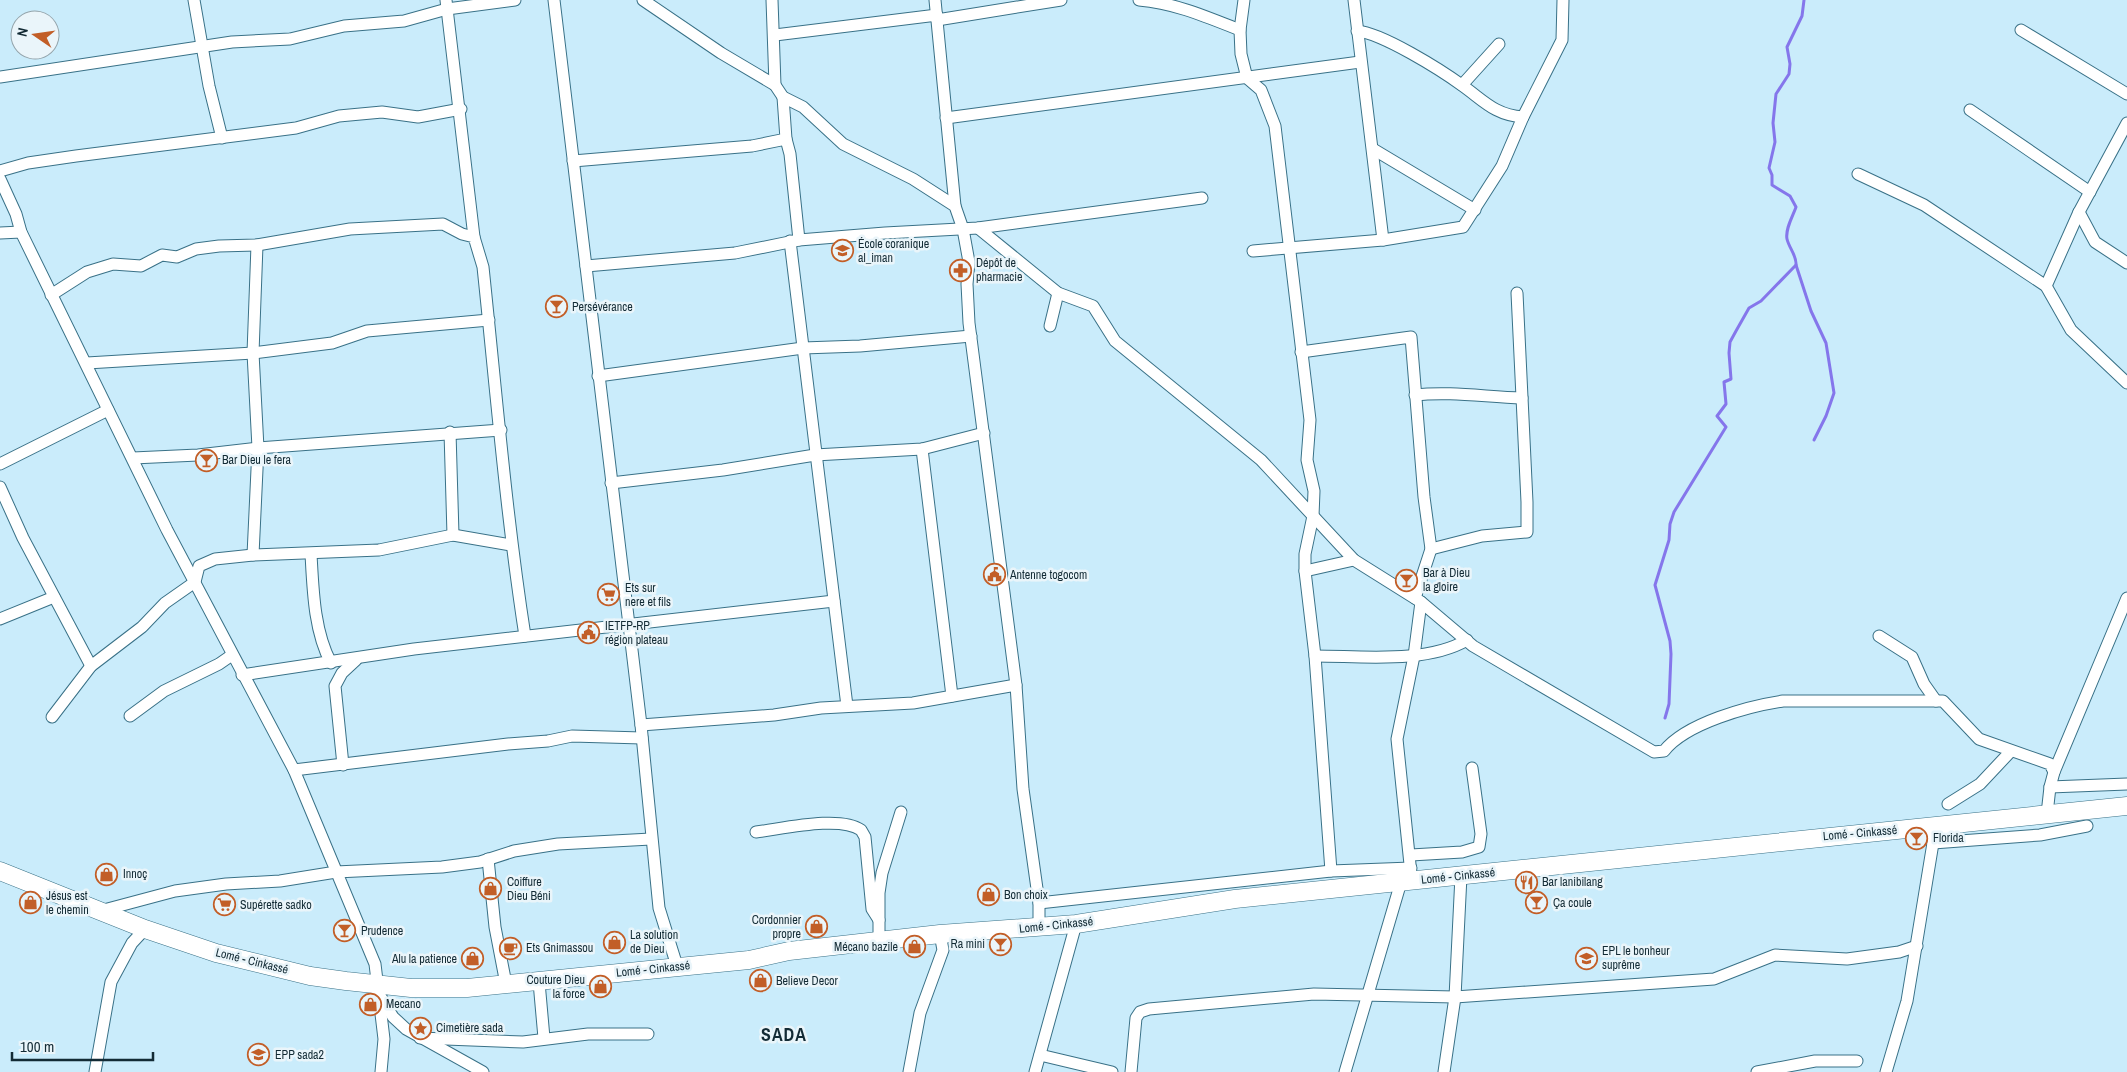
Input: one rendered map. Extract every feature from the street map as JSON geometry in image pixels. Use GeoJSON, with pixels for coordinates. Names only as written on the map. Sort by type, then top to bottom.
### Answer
{"type":"FeatureCollection","features":[{"type":"Feature","properties":{"kind":"highway","name":"Lomé - Cinkassé"},"geometry":{"type":"LineString","coordinates":[[0,871],[145,929],[241,960],[379,989],[450,988],[539,982],[748,960],[789,951],[940,934],[1076,924],[1408,877],[1461,876],[1934,834],[2047,814],[2127,806]]}},
{"type":"Feature","properties":{"kind":"street"},"geometry":{"type":"LineString","coordinates":[[194,0],[201,47],[222,138]]}},
{"type":"Feature","properties":{"kind":"street"},"geometry":{"type":"LineString","coordinates":[[0,78],[232,42],[290,39],[344,26],[404,21],[447,4],[515,0]]}},
{"type":"Feature","properties":{"kind":"street"},"geometry":{"type":"LineString","coordinates":[[554,0],[627,624],[641,725],[659,908],[677,966]]}},
{"type":"Feature","properties":{"kind":"street"},"geometry":{"type":"LineString","coordinates":[[643,0],[721,53],[775,84],[784,97],[803,106],[843,144],[913,178],[955,206]]}},
{"type":"Feature","properties":{"kind":"street"},"geometry":{"type":"LineString","coordinates":[[772,0],[775,35],[775,84]]}},
{"type":"Feature","properties":{"kind":"street"},"geometry":{"type":"LineString","coordinates":[[935,0],[955,206],[963,229],[969,262],[967,284],[971,336],[1016,685],[1023,789],[1039,903],[1039,928]]}},
{"type":"Feature","properties":{"kind":"street"},"geometry":{"type":"LineString","coordinates":[[775,35],[937,17],[1061,0]]}},
{"type":"Feature","properties":{"kind":"street"},"geometry":{"type":"LineString","coordinates":[[1139,0],[1160,1],[1197,12],[1240,30]]}},
{"type":"Feature","properties":{"kind":"street"},"geometry":{"type":"LineString","coordinates":[[1244,0],[1240,30],[1241,54],[1247,78],[1261,90],[1275,126],[1310,420],[1307,460],[1314,491],[1313,516],[1306,543],[1305,571],[1315,656],[1331,871]]}},
{"type":"Feature","properties":{"kind":"street"},"geometry":{"type":"LineString","coordinates":[[1354,0],[1360,62],[1384,240]]}},
{"type":"Feature","properties":{"kind":"street"},"geometry":{"type":"LineString","coordinates":[[1253,251],[1261,252],[1290,247],[1384,240],[1463,227],[1502,166],[1523,117],[1562,40],[1564,0]]}},
{"type":"Feature","properties":{"kind":"street"},"geometry":{"type":"LineString","coordinates":[[447,4],[461,109],[474,237],[483,266],[501,430],[511,545],[525,636]]}},
{"type":"Feature","properties":{"kind":"street"},"geometry":{"type":"LineString","coordinates":[[2022,30],[2127,94]]}},
{"type":"Feature","properties":{"kind":"street"},"geometry":{"type":"LineString","coordinates":[[1357,31],[1379,36],[1462,85],[1499,113],[1523,117]]}},
{"type":"Feature","properties":{"kind":"street"},"geometry":{"type":"LineString","coordinates":[[1462,85],[1499,44]]}},
{"type":"Feature","properties":{"kind":"street"},"geometry":{"type":"LineString","coordinates":[[946,118],[1360,62]]}},
{"type":"Feature","properties":{"kind":"street"},"geometry":{"type":"LineString","coordinates":[[784,97],[786,139],[790,154],[803,348],[847,706]]}},
{"type":"Feature","properties":{"kind":"street"},"geometry":{"type":"LineString","coordinates":[[0,171],[28,163],[76,156],[296,128],[339,116],[382,112],[418,117],[461,109]]}},
{"type":"Feature","properties":{"kind":"street"},"geometry":{"type":"LineString","coordinates":[[1970,110],[2090,192]]}},
{"type":"Feature","properties":{"kind":"street"},"geometry":{"type":"LineString","coordinates":[[2046,286],[2079,212],[2127,123]]}},
{"type":"Feature","properties":{"kind":"street"},"geometry":{"type":"LineString","coordinates":[[573,162],[752,146],[786,139]]}},
{"type":"Feature","properties":{"kind":"street"},"geometry":{"type":"LineString","coordinates":[[1372,149],[1475,210]]}},
{"type":"Feature","properties":{"kind":"street"},"geometry":{"type":"LineString","coordinates":[[1858,174],[1924,205],[2046,286],[2071,330],[2127,383]]}},
{"type":"Feature","properties":{"kind":"street"},"geometry":{"type":"LineString","coordinates":[[0,179],[16,214],[21,232],[51,295],[87,363],[108,410],[242,675],[294,770],[375,964],[384,1039],[381,1072]]}},
{"type":"Feature","properties":{"kind":"street"},"geometry":{"type":"LineString","coordinates":[[586,266],[735,253],[795,240],[978,228],[1202,198]]}},
{"type":"Feature","properties":{"kind":"street"},"geometry":{"type":"LineString","coordinates":[[2079,212],[2095,242],[2127,263]]}},
{"type":"Feature","properties":{"kind":"street"},"geometry":{"type":"LineString","coordinates":[[51,295],[87,272],[113,264],[142,266],[162,255],[176,257],[196,250],[219,246],[257,245],[350,229],[443,224],[462,234],[474,237]]}},
{"type":"Feature","properties":{"kind":"street"},"geometry":{"type":"LineString","coordinates":[[978,228],[1058,293],[1093,306],[1115,341],[1261,460],[1354,560],[1418,600],[1467,640],[1524,677],[1654,752],[1659,753],[1677,737],[1688,731],[1761,704],[1783,701],[1943,701],[1978,739],[2050,764],[2054,772]]}},
{"type":"Feature","properties":{"kind":"street"},"geometry":{"type":"LineString","coordinates":[[0,233],[21,232]]}},
{"type":"Feature","properties":{"kind":"street"},"geometry":{"type":"LineString","coordinates":[[253,555],[258,448],[252,353],[257,245]]}},
{"type":"Feature","properties":{"kind":"street"},"geometry":{"type":"LineString","coordinates":[[1050,326],[1058,293]]}},
{"type":"Feature","properties":{"kind":"street"},"geometry":{"type":"LineString","coordinates":[[1430,549],[1482,536],[1527,532],[1517,293]]}},
{"type":"Feature","properties":{"kind":"street"},"geometry":{"type":"LineString","coordinates":[[87,363],[252,353],[332,343],[367,331],[489,320]]}},
{"type":"Feature","properties":{"kind":"street"},"geometry":{"type":"LineString","coordinates":[[598,376],[803,348],[860,346],[971,336]]}},
{"type":"Feature","properties":{"kind":"street"},"geometry":{"type":"LineString","coordinates":[[1301,352],[1411,337],[1430,549],[1418,600],[1414,656],[1397,739],[1411,855],[1408,877],[1345,1072]]}},
{"type":"Feature","properties":{"kind":"street"},"geometry":{"type":"LineString","coordinates":[[1415,395],[1443,392],[1469,396],[1522,398]]}},
{"type":"Feature","properties":{"kind":"street"},"geometry":{"type":"LineString","coordinates":[[0,464],[108,410]]}},
{"type":"Feature","properties":{"kind":"street"},"geometry":{"type":"LineString","coordinates":[[133,458],[198,456],[258,448],[450,432],[501,430]]}},
{"type":"Feature","properties":{"kind":"street"},"geometry":{"type":"LineString","coordinates":[[450,432],[453,535]]}},
{"type":"Feature","properties":{"kind":"street"},"geometry":{"type":"LineString","coordinates":[[611,483],[723,470],[815,455],[922,449],[984,433]]}},
{"type":"Feature","properties":{"kind":"street"},"geometry":{"type":"LineString","coordinates":[[922,449],[952,696]]}},
{"type":"Feature","properties":{"kind":"street"},"geometry":{"type":"LineString","coordinates":[[0,487],[54,597],[81,643],[91,666]]}},
{"type":"Feature","properties":{"kind":"street"},"geometry":{"type":"LineString","coordinates":[[52,716],[91,666],[142,627],[166,603],[195,582],[199,566],[215,559],[253,555],[379,550],[453,535],[511,545]]}},
{"type":"Feature","properties":{"kind":"street"},"geometry":{"type":"LineString","coordinates":[[311,554],[314,606],[324,651],[330,663]]}},
{"type":"Feature","properties":{"kind":"street"},"geometry":{"type":"LineString","coordinates":[[1305,571],[1354,560]]}},
{"type":"Feature","properties":{"kind":"street"},"geometry":{"type":"LineString","coordinates":[[0,619],[54,597]]}},
{"type":"Feature","properties":{"kind":"street"},"geometry":{"type":"LineString","coordinates":[[2047,814],[2054,772],[2127,598]]}},
{"type":"Feature","properties":{"kind":"street"},"geometry":{"type":"LineString","coordinates":[[242,675],[358,659],[414,649],[834,601]]}},
{"type":"Feature","properties":{"kind":"street"},"geometry":{"type":"LineString","coordinates":[[1879,636],[1912,657],[1924,684],[1936,701]]}},
{"type":"Feature","properties":{"kind":"street"},"geometry":{"type":"LineString","coordinates":[[1315,656],[1414,656],[1452,650],[1467,640]]}},
{"type":"Feature","properties":{"kind":"street"},"geometry":{"type":"LineString","coordinates":[[130,716],[164,690],[220,664],[232,655]]}},
{"type":"Feature","properties":{"kind":"street"},"geometry":{"type":"LineString","coordinates":[[343,765],[336,686],[342,673],[358,659]]}},
{"type":"Feature","properties":{"kind":"street"},"geometry":{"type":"LineString","coordinates":[[641,725],[774,715],[847,706],[913,703],[1016,685]]}},
{"type":"Feature","properties":{"kind":"street"},"geometry":{"type":"LineString","coordinates":[[294,770],[508,744],[548,742],[572,736],[642,738]]}},
{"type":"Feature","properties":{"kind":"street"},"geometry":{"type":"LineString","coordinates":[[1948,804],[1980,784],[2012,750]]}},
{"type":"Feature","properties":{"kind":"street"},"geometry":{"type":"LineString","coordinates":[[1411,855],[1462,852],[1479,847],[1481,834],[1472,768]]}},
{"type":"Feature","properties":{"kind":"street"},"geometry":{"type":"LineString","coordinates":[[2050,787],[2127,784]]}},
{"type":"Feature","properties":{"kind":"street"},"geometry":{"type":"LineString","coordinates":[[879,941],[882,874],[901,812]]}},
{"type":"Feature","properties":{"kind":"street"},"geometry":{"type":"LineString","coordinates":[[756,832],[827,823],[845,823],[861,830],[865,837],[872,909],[879,920]]}},
{"type":"Feature","properties":{"kind":"street"},"geometry":{"type":"LineString","coordinates":[[1886,1072],[1907,1001],[1934,834],[2040,835],[2087,826]]}},
{"type":"Feature","properties":{"kind":"street"},"geometry":{"type":"LineString","coordinates":[[99,911],[175,891],[226,884],[280,881],[336,872],[426,868],[488,859],[514,851],[558,844],[651,839]]}},
{"type":"Feature","properties":{"kind":"street"},"geometry":{"type":"LineString","coordinates":[[488,859],[494,919],[506,984]]}},
{"type":"Feature","properties":{"kind":"street"},"geometry":{"type":"LineString","coordinates":[[1039,903],[1331,871],[1408,877]]}},
{"type":"Feature","properties":{"kind":"street"},"geometry":{"type":"LineString","coordinates":[[1444,1072],[1455,997],[1461,876]]}},
{"type":"Feature","properties":{"kind":"street"},"geometry":{"type":"LineString","coordinates":[[1235,900],[1242,880]]}},
{"type":"Feature","properties":{"kind":"street"},"geometry":{"type":"LineString","coordinates":[[1035,1072],[1076,924]]}},
{"type":"Feature","properties":{"kind":"street"},"geometry":{"type":"LineString","coordinates":[[95,1072],[107,1015],[111,982],[132,943],[145,929]]}},
{"type":"Feature","properties":{"kind":"street"},"geometry":{"type":"LineString","coordinates":[[909,1072],[920,1013],[943,950],[940,934]]}},
{"type":"Feature","properties":{"kind":"street"},"geometry":{"type":"LineString","coordinates":[[1131,1072],[1136,1018],[1140,1012],[1149,1009],[1314,994],[1455,997],[1714,978],[1775,955],[1848,959],[1898,952],[1917,946]]}},
{"type":"Feature","properties":{"kind":"street"},"geometry":{"type":"LineString","coordinates":[[539,982],[544,1038]]}},
{"type":"Feature","properties":{"kind":"street"},"geometry":{"type":"LineString","coordinates":[[379,989],[393,1017],[420,1038],[483,1072]]}},
{"type":"Feature","properties":{"kind":"street"},"geometry":{"type":"LineString","coordinates":[[420,1038],[523,1042],[588,1034],[648,1034]]}},
{"type":"Feature","properties":{"kind":"street"},"geometry":{"type":"LineString","coordinates":[[1040,1055],[1112,1072]]}},
{"type":"Feature","properties":{"kind":"street"},"geometry":{"type":"LineString","coordinates":[[1757,1072],[1815,1061],[1857,1062]]}},
{"type":"Feature","properties":{"kind":"waterway"},"geometry":{"type":"LineString","coordinates":[[1665,718],[1669,704],[1671,654],[1670,641],[1655,585],[1669,540],[1670,524],[1674,512],[1726,427],[1717,416],[1726,404],[1724,382],[1731,379],[1730,342],[1749,308],[1761,301],[1796,265],[1787,239],[1788,227],[1796,207],[1790,196],[1772,185],[1772,175],[1769,168],[1775,142],[1773,123],[1776,94],[1789,74],[1790,64],[1787,47],[1802,16],[1804,0]]}},
{"type":"Feature","properties":{"kind":"waterway"},"geometry":{"type":"LineString","coordinates":[[1796,265],[1811,311],[1826,343],[1834,393],[1826,416],[1814,440]]}},
{"type":"Feature","properties":{"kind":"place","name":"École coranique al_iman"},"geometry":{"type":"Point","coordinates":[842,251]}},
{"type":"Feature","properties":{"kind":"place","name":"Dépôt de pharmacie"},"geometry":{"type":"Point","coordinates":[960,270]}},
{"type":"Feature","properties":{"kind":"place","name":"Persévérance"},"geometry":{"type":"Point","coordinates":[556,307]}},
{"type":"Feature","properties":{"kind":"place","name":"Bar Dieu le fera"},"geometry":{"type":"Point","coordinates":[206,460]}},
{"type":"Feature","properties":{"kind":"place","name":"Antenne togocom"},"geometry":{"type":"Point","coordinates":[994,575]}},
{"type":"Feature","properties":{"kind":"place","name":"Bar à Dieu la gloire"},"geometry":{"type":"Point","coordinates":[1407,580]}},
{"type":"Feature","properties":{"kind":"place","name":"Ets sur nere et fils"},"geometry":{"type":"Point","coordinates":[609,595]}},
{"type":"Feature","properties":{"kind":"place","name":"IETFP-RP région plateau"},"geometry":{"type":"Point","coordinates":[589,633]}},
{"type":"Feature","properties":{"kind":"place","name":"Florida"},"geometry":{"type":"Point","coordinates":[1917,838]}},
{"type":"Feature","properties":{"kind":"place","name":"Innoç"},"geometry":{"type":"Point","coordinates":[107,874]}},
{"type":"Feature","properties":{"kind":"place","name":"Bar lanibilang"},"geometry":{"type":"Point","coordinates":[1526,882]}},
{"type":"Feature","properties":{"kind":"place","name":"Coiffure Dieu Béni"},"geometry":{"type":"Point","coordinates":[491,889]}},
{"type":"Feature","properties":{"kind":"place","name":"Bon choix"},"geometry":{"type":"Point","coordinates":[988,895]}},
{"type":"Feature","properties":{"kind":"place","name":"Jésus est le chemin"},"geometry":{"type":"Point","coordinates":[30,903]}},
{"type":"Feature","properties":{"kind":"place","name":"Ça coule"},"geometry":{"type":"Point","coordinates":[1537,903]}},
{"type":"Feature","properties":{"kind":"place","name":"Supérette sadko"},"geometry":{"type":"Point","coordinates":[224,905]}},
{"type":"Feature","properties":{"kind":"place","name":"Cordonnier propre"},"geometry":{"type":"Point","coordinates":[817,927]}},
{"type":"Feature","properties":{"kind":"place","name":"Prudence"},"geometry":{"type":"Point","coordinates":[345,931]}},
{"type":"Feature","properties":{"kind":"place","name":"La solution de Dieu"},"geometry":{"type":"Point","coordinates":[614,942]}},
{"type":"Feature","properties":{"kind":"place","name":"Ra mini"},"geometry":{"type":"Point","coordinates":[1001,944]}},
{"type":"Feature","properties":{"kind":"place","name":"Mécano bazile"},"geometry":{"type":"Point","coordinates":[914,947]}},
{"type":"Feature","properties":{"kind":"place","name":"Ets Gnimassou"},"geometry":{"type":"Point","coordinates":[510,948]}},
{"type":"Feature","properties":{"kind":"place","name":"EPL le bonheur suprême"},"geometry":{"type":"Point","coordinates":[1586,958]}},
{"type":"Feature","properties":{"kind":"place","name":"Alu la patience"},"geometry":{"type":"Point","coordinates":[473,959]}},
{"type":"Feature","properties":{"kind":"place","name":"Believe Decor"},"geometry":{"type":"Point","coordinates":[760,981]}},
{"type":"Feature","properties":{"kind":"place","name":"Couture Dieu la force"},"geometry":{"type":"Point","coordinates":[601,987]}},
{"type":"Feature","properties":{"kind":"place","name":"Mecano"},"geometry":{"type":"Point","coordinates":[370,1004]}},
{"type":"Feature","properties":{"kind":"place","name":"Cimetière sada"},"geometry":{"type":"Point","coordinates":[420,1028]}},
{"type":"Feature","properties":{"kind":"place","name":"EPP sada2"},"geometry":{"type":"Point","coordinates":[259,1055]}},
{"type":"Feature","properties":{"kind":"district","name":"SADA"},"geometry":{"type":"Point","coordinates":[784,1035]}}]}
